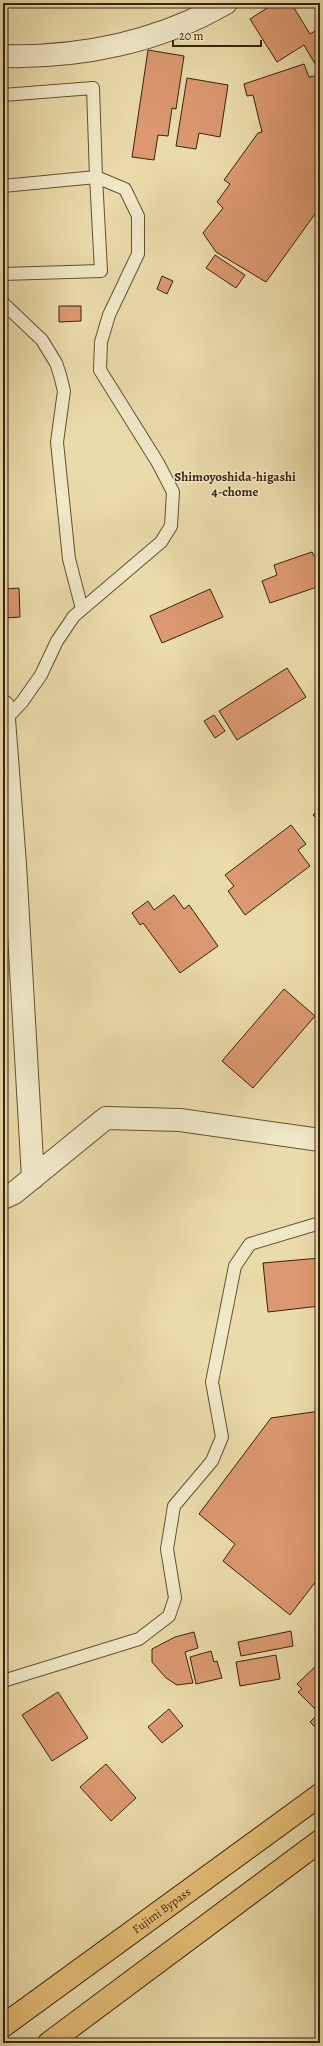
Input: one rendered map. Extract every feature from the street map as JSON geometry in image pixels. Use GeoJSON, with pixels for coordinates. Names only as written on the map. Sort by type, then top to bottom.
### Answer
{"type":"FeatureCollection","features":[{"type":"Feature","properties":{"kind":"highway","name":"Fujimi Bypass"},"geometry":{"type":"LineString","coordinates":[[3,2026],[320,1795]]}},
{"type":"Feature","properties":{"kind":"highway"},"geometry":{"type":"LineString","coordinates":[[49,2043],[96,2010],[320,1841]]}},
{"type":"Feature","properties":{"kind":"street"},"geometry":{"type":"LineString","coordinates":[[3,56],[71,53],[126,44],[173,28],[226,3]]}},
{"type":"Feature","properties":{"kind":"street"},"geometry":{"type":"LineString","coordinates":[[4,714],[7,816],[33,1178]]}},
{"type":"Feature","properties":{"kind":"street"},"geometry":{"type":"LineString","coordinates":[[3,1198],[14,1193],[106,1118],[180,1120],[320,1140]]}},
{"type":"Feature","properties":{"kind":"lane"},"geometry":{"type":"LineString","coordinates":[[3,95],[92,88],[101,271],[3,274]]}},
{"type":"Feature","properties":{"kind":"lane"},"geometry":{"type":"LineString","coordinates":[[3,186],[96,177],[125,189],[138,216],[138,254],[109,315],[101,342],[100,370],[158,463],[173,492],[172,526],[162,542],[74,616],[57,641],[41,675],[22,702],[4,714]]}},
{"type":"Feature","properties":{"kind":"lane"},"geometry":{"type":"LineString","coordinates":[[3,303],[42,340],[56,363],[60,375],[64,391],[57,442],[69,559],[82,609]]}},
{"type":"Feature","properties":{"kind":"lane"},"geometry":{"type":"LineString","coordinates":[[3,1681],[140,1639],[169,1616],[175,1598],[167,1549],[174,1506],[212,1461],[222,1437],[212,1382],[235,1266],[250,1244],[320,1223]]}},
{"type":"Feature","properties":{"kind":"building"},"geometry":{"type":"Polygon","coordinates":[[[275,3],[291,3],[310,34],[320,28],[320,61],[315,64],[304,45],[277,62],[250,19],[275,3]]]}},
{"type":"Feature","properties":{"kind":"building"},"geometry":{"type":"Polygon","coordinates":[[[148,50],[184,56],[176,109],[172,108],[168,136],[158,135],[154,160],[132,157],[148,50]]]}},
{"type":"Feature","properties":{"kind":"building"},"geometry":{"type":"Polygon","coordinates":[[[304,64],[309,77],[320,75],[320,207],[266,282],[216,252],[203,233],[223,208],[217,202],[230,184],[224,180],[258,133],[262,132],[253,95],[247,96],[244,84],[304,64]]]}},
{"type":"Feature","properties":{"kind":"building"},"geometry":{"type":"Polygon","coordinates":[[[187,78],[228,85],[220,137],[199,133],[196,149],[176,146],[187,78]]]}},
{"type":"Feature","properties":{"kind":"building"},"geometry":{"type":"Polygon","coordinates":[[[215,255],[245,275],[236,288],[206,268],[215,255]]]}},
{"type":"Feature","properties":{"kind":"building"},"geometry":{"type":"Polygon","coordinates":[[[162,276],[173,281],[167,294],[157,289],[162,276]]]}},
{"type":"Feature","properties":{"kind":"building"},"geometry":{"type":"Polygon","coordinates":[[[59,306],[81,306],[81,321],[59,322],[59,306]]]}},
{"type":"Feature","properties":{"kind":"building"},"geometry":{"type":"Polygon","coordinates":[[[312,552],[314,556],[320,554],[320,586],[270,603],[262,581],[277,575],[274,565],[312,552]]]}},
{"type":"Feature","properties":{"kind":"building"},"geometry":{"type":"Polygon","coordinates":[[[19,588],[20,617],[6,618],[5,589],[19,588]]]}},
{"type":"Feature","properties":{"kind":"building"},"geometry":{"type":"Polygon","coordinates":[[[210,589],[223,617],[162,643],[150,616],[210,589]]]}},
{"type":"Feature","properties":{"kind":"building"},"geometry":{"type":"Polygon","coordinates":[[[287,668],[306,697],[237,740],[219,711],[287,668]]]}},
{"type":"Feature","properties":{"kind":"building"},"geometry":{"type":"Polygon","coordinates":[[[214,715],[225,731],[215,738],[204,721],[214,715]]]}},
{"type":"Feature","properties":{"kind":"building"},"geometry":{"type":"Polygon","coordinates":[[[320,808],[320,822],[313,815],[320,808]]]}},
{"type":"Feature","properties":{"kind":"building"},"geometry":{"type":"Polygon","coordinates":[[[291,825],[306,844],[298,850],[310,866],[245,915],[228,891],[234,886],[225,875],[291,825]]]}},
{"type":"Feature","properties":{"kind":"building"},"geometry":{"type":"Polygon","coordinates":[[[174,895],[184,909],[189,905],[218,946],[180,973],[143,923],[140,925],[132,913],[148,901],[154,910],[174,895]]]}},
{"type":"Feature","properties":{"kind":"building"},"geometry":{"type":"Polygon","coordinates":[[[284,989],[315,1016],[253,1088],[222,1061],[284,989]]]}},
{"type":"Feature","properties":{"kind":"building"},"geometry":{"type":"Polygon","coordinates":[[[320,1258],[320,1306],[268,1312],[263,1263],[320,1258]]]}},
{"type":"Feature","properties":{"kind":"building"},"geometry":{"type":"Polygon","coordinates":[[[320,1411],[320,1576],[290,1615],[223,1561],[235,1544],[199,1514],[271,1418],[320,1411]]]}},
{"type":"Feature","properties":{"kind":"building"},"geometry":{"type":"Polygon","coordinates":[[[291,1631],[293,1646],[241,1656],[238,1642],[291,1631]]]}},
{"type":"Feature","properties":{"kind":"building"},"geometry":{"type":"Polygon","coordinates":[[[194,1632],[198,1648],[185,1652],[193,1683],[177,1685],[166,1678],[152,1662],[152,1649],[175,1637],[194,1632]]]}},
{"type":"Feature","properties":{"kind":"building"},"geometry":{"type":"Polygon","coordinates":[[[211,1651],[214,1662],[217,1661],[222,1678],[196,1684],[190,1657],[211,1651]]]}},
{"type":"Feature","properties":{"kind":"building"},"geometry":{"type":"Polygon","coordinates":[[[276,1655],[280,1679],[240,1686],[236,1662],[276,1655]]]}},
{"type":"Feature","properties":{"kind":"building"},"geometry":{"type":"Polygon","coordinates":[[[320,1662],[320,1732],[310,1722],[319,1713],[298,1692],[302,1689],[297,1684],[320,1662]]]}},
{"type":"Feature","properties":{"kind":"building"},"geometry":{"type":"Polygon","coordinates":[[[58,1692],[88,1738],[52,1761],[22,1715],[58,1692]]]}},
{"type":"Feature","properties":{"kind":"building"},"geometry":{"type":"Polygon","coordinates":[[[169,1709],[183,1726],[162,1743],[148,1727],[169,1709]]]}},
{"type":"Feature","properties":{"kind":"building"},"geometry":{"type":"Polygon","coordinates":[[[106,1764],[136,1798],[111,1821],[80,1787],[106,1764]]]}},
{"type":"Feature","properties":{"kind":"district","name":"Shimoyoshida-higashi 4-chome"},"geometry":{"type":"Point","coordinates":[235,484]}}]}
